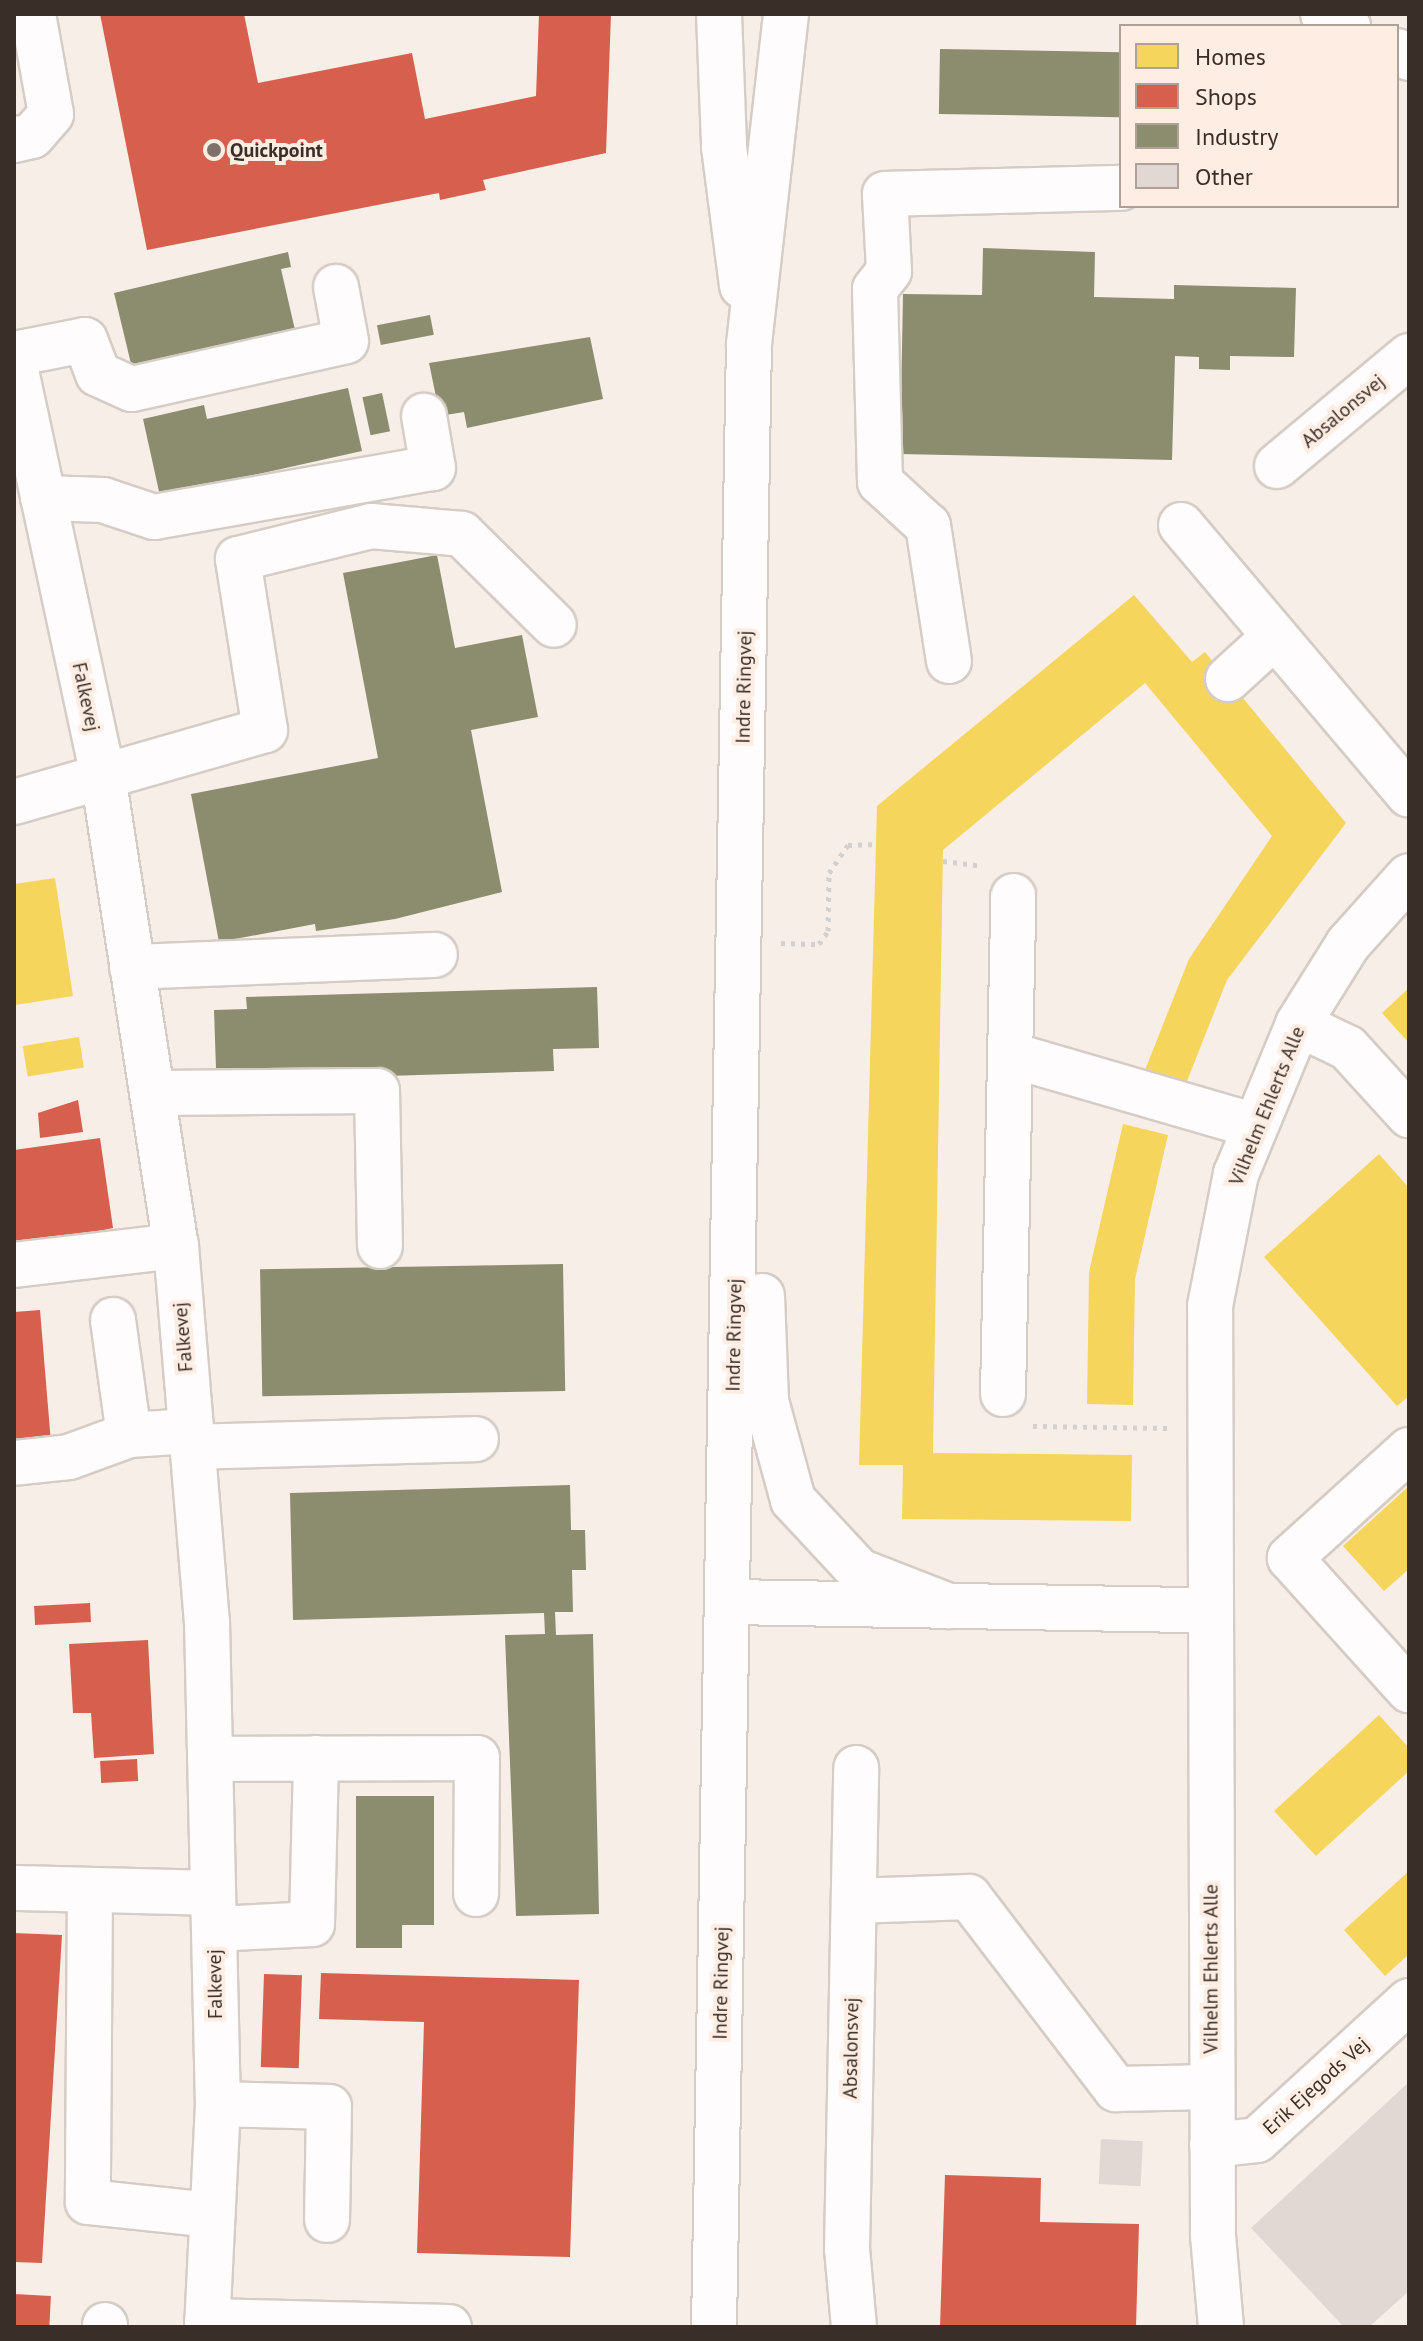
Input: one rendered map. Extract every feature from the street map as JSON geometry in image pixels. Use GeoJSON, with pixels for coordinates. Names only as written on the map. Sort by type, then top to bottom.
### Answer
{"type":"FeatureCollection","features":[{"type":"Feature","properties":{"kind":"street"},"geometry":{"type":"LineString","coordinates":[[14,140],[32,136],[51,114],[33,14]]}},
{"type":"Feature","properties":{"kind":"street","name":"Indre Ringvej"},"geometry":{"type":"LineString","coordinates":[[719,14],[724,147],[749,344]]}},
{"type":"Feature","properties":{"kind":"street","name":"Indre Ringvej"},"geometry":{"type":"LineString","coordinates":[[714,2327],[730,1602],[749,344],[786,14]]}},
{"type":"Feature","properties":{"kind":"street"},"geometry":{"type":"LineString","coordinates":[[1323,14],[1344,24]]}},
{"type":"Feature","properties":{"kind":"street"},"geometry":{"type":"LineString","coordinates":[[949,661],[928,526],[880,482],[875,289],[889,271],[885,194],[1119,188]]}},
{"type":"Feature","properties":{"kind":"street"},"geometry":{"type":"LineString","coordinates":[[14,354],[85,340],[98,374],[132,389],[346,341],[336,287]]}},
{"type":"Feature","properties":{"kind":"street","name":"Absalonsvej"},"geometry":{"type":"LineString","coordinates":[[1277,466],[1409,356]]}},
{"type":"Feature","properties":{"kind":"street","name":"Falkevej"},"geometry":{"type":"LineString","coordinates":[[14,361],[103,776],[176,1246],[192,1439],[210,1759],[218,2104],[207,2324]]}},
{"type":"Feature","properties":{"kind":"street"},"geometry":{"type":"LineString","coordinates":[[43,498],[103,500],[154,517],[433,468],[424,416]]}},
{"type":"Feature","properties":{"kind":"street"},"geometry":{"type":"LineString","coordinates":[[1181,525],[1409,795]]}},
{"type":"Feature","properties":{"kind":"street"},"geometry":{"type":"LineString","coordinates":[[14,802],[265,730],[238,559],[371,526],[462,534],[554,625]]}},
{"type":"Feature","properties":{"kind":"street"},"geometry":{"type":"LineString","coordinates":[[1228,679],[1274,637]]}},
{"type":"Feature","properties":{"kind":"street","name":"Vilhelm Ehlerts Alle"},"geometry":{"type":"LineString","coordinates":[[1221,2327],[1211,2087],[1210,1306],[1236,1174],[1298,1024],[1348,944],[1409,876]]}},
{"type":"Feature","properties":{"kind":"street"},"geometry":{"type":"LineString","coordinates":[[1003,1394],[1013,896]]}},
{"type":"Feature","properties":{"kind":"street"},"geometry":{"type":"LineString","coordinates":[[132,967],[435,955]]}},
{"type":"Feature","properties":{"kind":"street"},"geometry":{"type":"LineString","coordinates":[[1298,1024],[1348,1048],[1409,1115]]}},
{"type":"Feature","properties":{"kind":"street"},"geometry":{"type":"LineString","coordinates":[[1011,1055],[1255,1126]]}},
{"type":"Feature","properties":{"kind":"street"},"geometry":{"type":"LineString","coordinates":[[152,1093],[377,1091],[380,1246]]}},
{"type":"Feature","properties":{"kind":"street"},"geometry":{"type":"LineString","coordinates":[[736,1216],[754,1251],[766,1401],[793,1500],[859,1571],[949,1606]]}},
{"type":"Feature","properties":{"kind":"street"},"geometry":{"type":"LineString","coordinates":[[14,1265],[176,1246]]}},
{"type":"Feature","properties":{"kind":"street"},"geometry":{"type":"LineString","coordinates":[[113,1320],[129,1435]]}},
{"type":"Feature","properties":{"kind":"street"},"geometry":{"type":"LineString","coordinates":[[14,1463],[69,1457],[129,1435],[192,1439],[476,1439]]}},
{"type":"Feature","properties":{"kind":"street"},"geometry":{"type":"LineString","coordinates":[[1409,1450],[1290,1558],[1409,1690]]}},
{"type":"Feature","properties":{"kind":"street"},"geometry":{"type":"LineString","coordinates":[[730,1602],[1209,1610]]}},
{"type":"Feature","properties":{"kind":"street"},"geometry":{"type":"LineString","coordinates":[[14,1888],[90,1890],[312,1924],[316,1758]]}},
{"type":"Feature","properties":{"kind":"street"},"geometry":{"type":"LineString","coordinates":[[210,1759],[477,1758],[476,1894]]}},
{"type":"Feature","properties":{"kind":"street","name":"Absalonsvej"},"geometry":{"type":"LineString","coordinates":[[854,2327],[847,2249],[856,1768]]}},
{"type":"Feature","properties":{"kind":"street"},"geometry":{"type":"LineString","coordinates":[[90,1890],[88,2202],[212,2215]]}},
{"type":"Feature","properties":{"kind":"street"},"geometry":{"type":"LineString","coordinates":[[854,1901],[969,1897],[1116,2089],[1211,2087]]}},
{"type":"Feature","properties":{"kind":"street","name":"Erik Ejegods Vej"},"geometry":{"type":"LineString","coordinates":[[1212,2145],[1257,2140],[1409,2001]]}},
{"type":"Feature","properties":{"kind":"street"},"geometry":{"type":"LineString","coordinates":[[218,2104],[329,2107],[327,2220]]}},
{"type":"Feature","properties":{"kind":"street"},"geometry":{"type":"LineString","coordinates":[[207,2324],[449,2327]]}},
{"type":"Feature","properties":{"kind":"path"},"geometry":{"type":"LineString","coordinates":[[740,943],[819,944],[828,931],[829,873],[848,845],[878,844]]}},
{"type":"Feature","properties":{"kind":"path"},"geometry":{"type":"LineString","coordinates":[[1003,1394],[1017,1395],[1017,1426],[1138,1427]]}},
{"type":"Feature","properties":{"kind":"building: Homes"},"geometry":{"type":"Polygon","coordinates":[[[1134,595],[1192,662],[1205,652],[1346,823],[1227,980],[1185,1086],[1145,1070],[1189,959],[1272,836],[1145,683],[943,850],[933,1453],[1132,1455],[1131,1521],[902,1519],[903,1465],[859,1465],[877,806],[1134,595]]]}},
{"type":"Feature","properties":{"kind":"building: Homes"},"geometry":{"type":"Polygon","coordinates":[[[55,878],[73,996],[15,1005],[14,884],[55,878]]]}},
{"type":"Feature","properties":{"kind":"building: Homes"},"geometry":{"type":"Polygon","coordinates":[[[1409,988],[1409,1043],[1382,1013],[1409,988]]]}},
{"type":"Feature","properties":{"kind":"building: Homes"},"geometry":{"type":"Polygon","coordinates":[[[79,1037],[84,1068],[28,1077],[23,1046],[79,1037]]]}},
{"type":"Feature","properties":{"kind":"building: Homes"},"geometry":{"type":"Polygon","coordinates":[[[1123,1124],[1168,1135],[1135,1279],[1133,1405],[1087,1404],[1089,1272],[1123,1124]]]}},
{"type":"Feature","properties":{"kind":"building: Homes"},"geometry":{"type":"Polygon","coordinates":[[[1379,1154],[1409,1188],[1409,1396],[1397,1406],[1264,1257],[1379,1154]]]}},
{"type":"Feature","properties":{"kind":"building: Homes"},"geometry":{"type":"Polygon","coordinates":[[[1409,1486],[1409,1569],[1384,1591],[1343,1546],[1409,1486]]]}},
{"type":"Feature","properties":{"kind":"building: Homes"},"geometry":{"type":"Polygon","coordinates":[[[1379,1715],[1409,1748],[1409,1771],[1316,1856],[1274,1811],[1379,1715]]]}},
{"type":"Feature","properties":{"kind":"building: Homes"},"geometry":{"type":"Polygon","coordinates":[[[1409,1871],[1409,1954],[1385,1976],[1344,1930],[1409,1871]]]}},
{"type":"Feature","properties":{"kind":"building: Shops"},"geometry":{"type":"Polygon","coordinates":[[[100,14],[244,14],[258,83],[412,53],[425,119],[536,96],[539,14],[611,14],[606,153],[483,180],[486,190],[440,200],[439,193],[147,250],[100,14]]]}},
{"type":"Feature","properties":{"kind":"building: Shops"},"geometry":{"type":"Polygon","coordinates":[[[78,1100],[83,1132],[40,1138],[38,1113],[78,1100]]]}},
{"type":"Feature","properties":{"kind":"building: Shops"},"geometry":{"type":"Polygon","coordinates":[[[100,1138],[113,1228],[14,1249],[14,1150],[100,1138]]]}},
{"type":"Feature","properties":{"kind":"building: Shops"},"geometry":{"type":"Polygon","coordinates":[[[40,1310],[51,1443],[14,1446],[14,1312],[40,1310]]]}},
{"type":"Feature","properties":{"kind":"building: Shops"},"geometry":{"type":"Polygon","coordinates":[[[90,1603],[91,1622],[35,1625],[34,1606],[90,1603]]]}},
{"type":"Feature","properties":{"kind":"building: Shops"},"geometry":{"type":"Polygon","coordinates":[[[148,1640],[154,1754],[94,1758],[91,1713],[73,1713],[69,1644],[148,1640]]]}},
{"type":"Feature","properties":{"kind":"building: Shops"},"geometry":{"type":"Polygon","coordinates":[[[137,1759],[138,1781],[101,1783],[100,1761],[137,1759]]]}},
{"type":"Feature","properties":{"kind":"building: Shops"},"geometry":{"type":"Polygon","coordinates":[[[14,1933],[62,1935],[42,2263],[14,2262],[14,1933]]]}},
{"type":"Feature","properties":{"kind":"building: Shops"},"geometry":{"type":"Polygon","coordinates":[[[321,1973],[579,1980],[570,2257],[417,2253],[424,2022],[319,2019],[321,1973]]]}},
{"type":"Feature","properties":{"kind":"building: Shops"},"geometry":{"type":"Polygon","coordinates":[[[264,1974],[302,1975],[299,2068],[261,2067],[264,1974]]]}},
{"type":"Feature","properties":{"kind":"building: Shops"},"geometry":{"type":"Polygon","coordinates":[[[945,2175],[1041,2178],[1040,2222],[1139,2224],[1136,2327],[940,2327],[945,2175]]]}},
{"type":"Feature","properties":{"kind":"building: Shops"},"geometry":{"type":"Polygon","coordinates":[[[14,2294],[51,2296],[49,2327],[14,2327],[14,2294]]]}},
{"type":"Feature","properties":{"kind":"building: Industry"},"geometry":{"type":"Polygon","coordinates":[[[940,49],[1119,52],[1119,117],[939,114],[940,49]]]}},
{"type":"Feature","properties":{"kind":"building: Industry"},"geometry":{"type":"Polygon","coordinates":[[[983,248],[1095,252],[1094,297],[1174,299],[1174,285],[1296,288],[1294,357],[1230,356],[1230,370],[1199,369],[1199,357],[1175,356],[1172,460],[900,454],[903,294],[982,295],[983,248]]]}},
{"type":"Feature","properties":{"kind":"building: Industry"},"geometry":{"type":"Polygon","coordinates":[[[288,252],[291,267],[281,269],[295,330],[132,368],[114,293],[288,252]]]}},
{"type":"Feature","properties":{"kind":"building: Industry"},"geometry":{"type":"Polygon","coordinates":[[[430,315],[434,335],[381,345],[377,325],[430,315]]]}},
{"type":"Feature","properties":{"kind":"building: Industry"},"geometry":{"type":"Polygon","coordinates":[[[590,337],[603,399],[467,428],[464,412],[440,416],[429,363],[590,337]]]}},
{"type":"Feature","properties":{"kind":"building: Industry"},"geometry":{"type":"Polygon","coordinates":[[[348,388],[362,451],[160,496],[143,419],[204,405],[207,419],[348,388]]]}},
{"type":"Feature","properties":{"kind":"building: Industry"},"geometry":{"type":"Polygon","coordinates":[[[382,393],[390,431],[371,435],[362,397],[382,393]]]}},
{"type":"Feature","properties":{"kind":"building: Industry"},"geometry":{"type":"Polygon","coordinates":[[[437,555],[455,648],[522,635],[538,717],[471,730],[502,892],[395,919],[316,931],[315,924],[219,942],[191,794],[378,758],[343,573],[437,555]]]}},
{"type":"Feature","properties":{"kind":"building: Industry"},"geometry":{"type":"Polygon","coordinates":[[[597,987],[599,1048],[553,1049],[554,1071],[251,1080],[250,1068],[216,1069],[214,1010],[247,1009],[246,997],[597,987]]]}},
{"type":"Feature","properties":{"kind":"building: Industry"},"geometry":{"type":"Polygon","coordinates":[[[563,1264],[565,1391],[262,1396],[260,1269],[563,1264]]]}},
{"type":"Feature","properties":{"kind":"building: Industry"},"geometry":{"type":"Polygon","coordinates":[[[570,1485],[571,1530],[585,1530],[586,1570],[572,1570],[573,1612],[555,1612],[556,1635],[593,1634],[599,1914],[516,1916],[505,1635],[545,1634],[544,1613],[293,1620],[290,1493],[570,1485]]]}},
{"type":"Feature","properties":{"kind":"building: Industry"},"geometry":{"type":"Polygon","coordinates":[[[356,1796],[434,1796],[434,1925],[402,1925],[402,1948],[356,1948],[356,1796]]]}},
{"type":"Feature","properties":{"kind":"building: Other"},"geometry":{"type":"Polygon","coordinates":[[[1409,2082],[1409,2291],[1369,2327],[1344,2327],[1251,2228],[1409,2082]]]}},
{"type":"Feature","properties":{"kind":"building: Other"},"geometry":{"type":"Polygon","coordinates":[[[1101,2139],[1143,2141],[1141,2186],[1099,2184],[1101,2139]]]}},
{"type":"Feature","properties":{"kind":"place","name":"Quickpoint"},"geometry":{"type":"Point","coordinates":[214,150]}}]}
